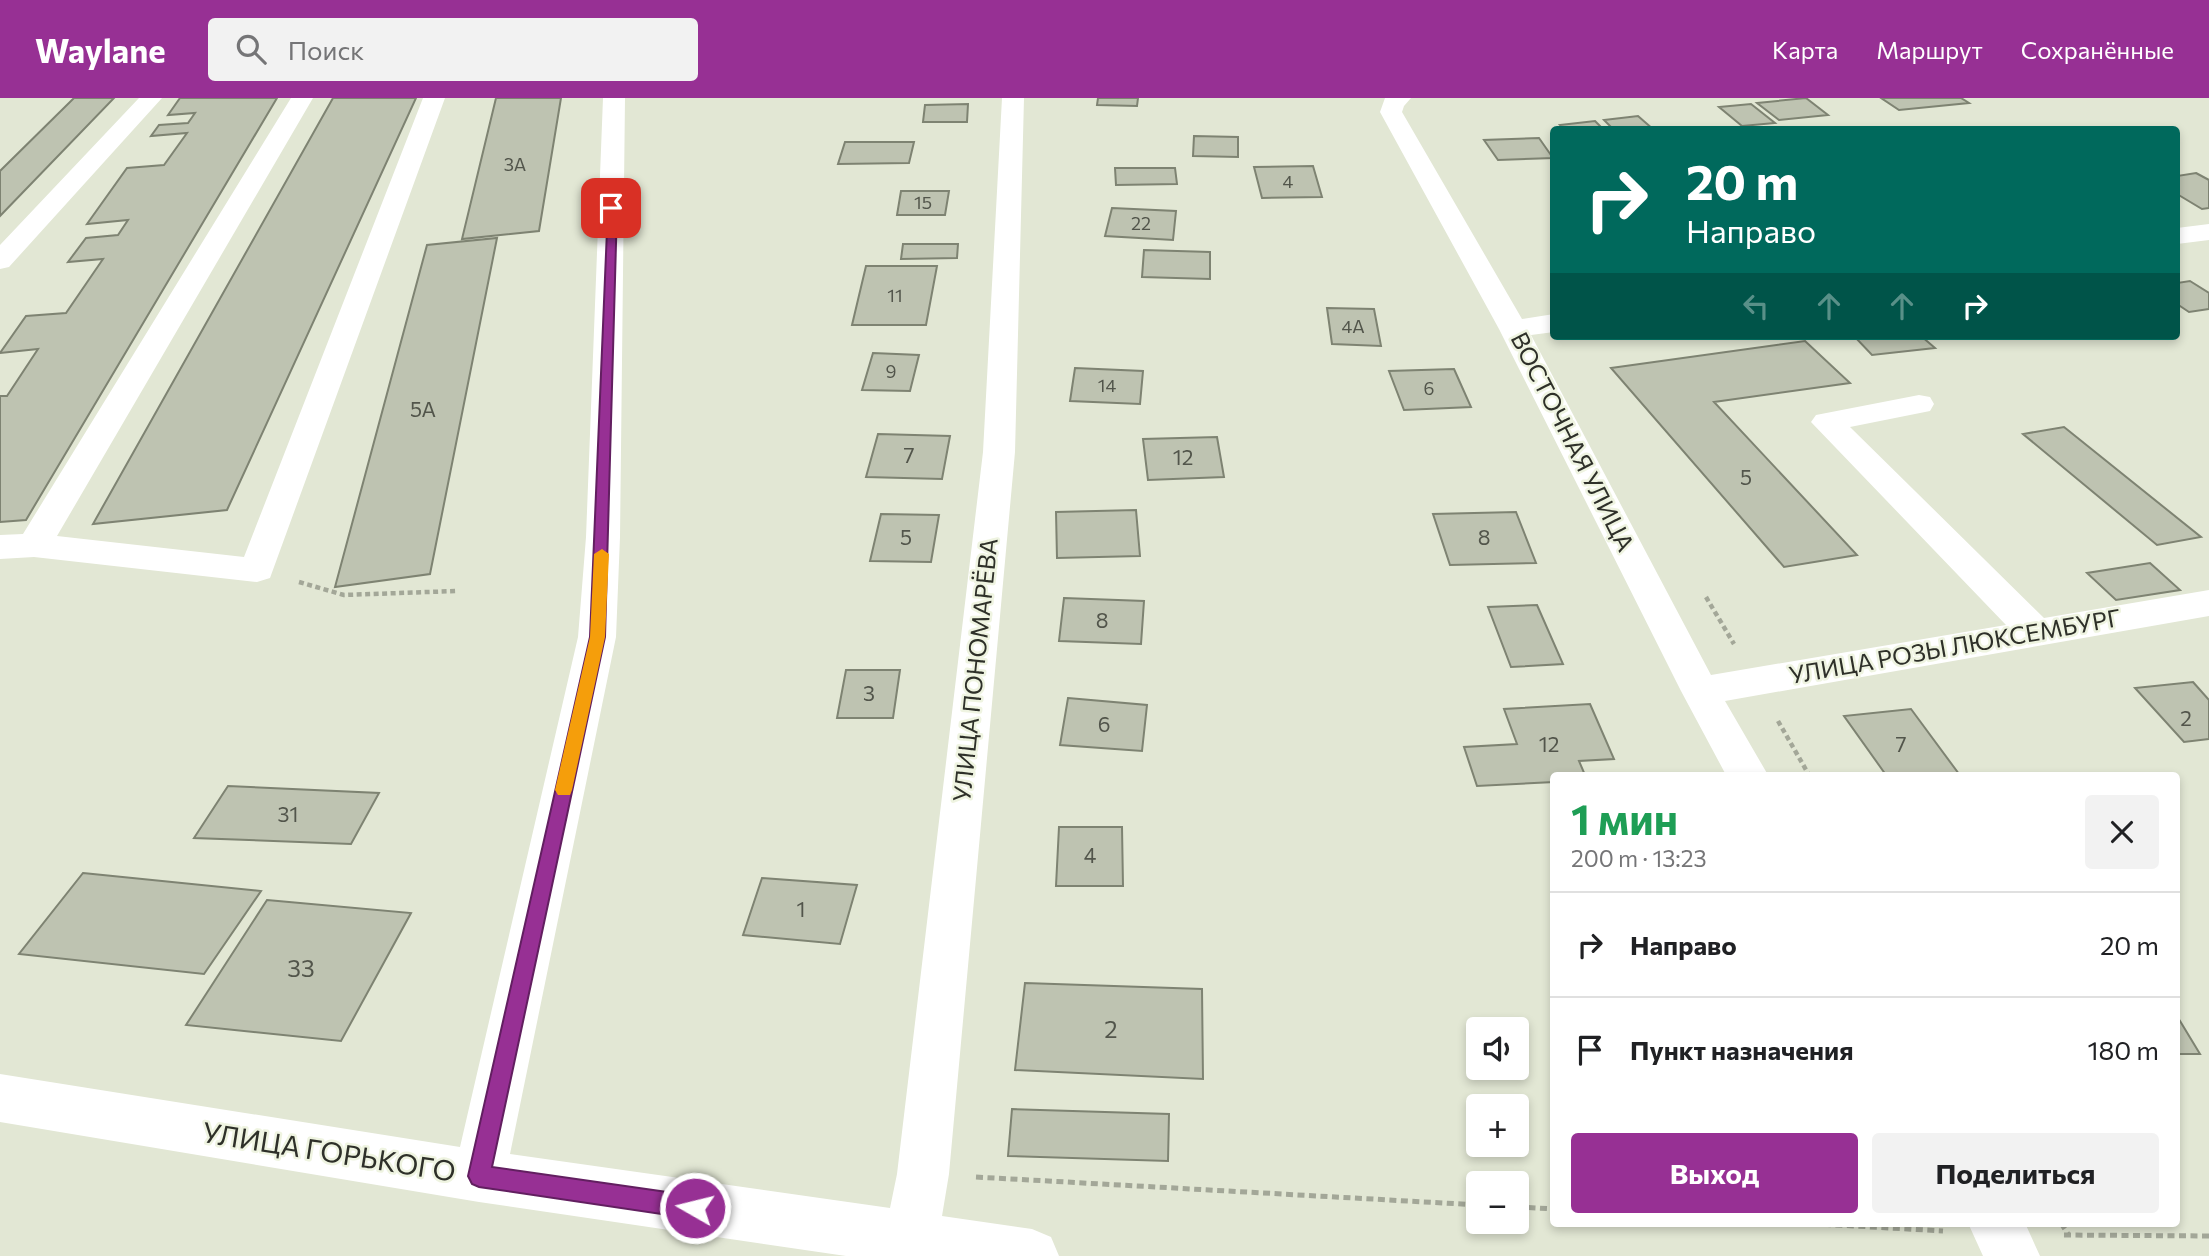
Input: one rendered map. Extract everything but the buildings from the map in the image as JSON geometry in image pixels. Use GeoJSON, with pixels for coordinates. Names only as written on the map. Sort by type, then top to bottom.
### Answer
{"type":"FeatureCollection","features":[{"type":"Feature","properties":{"kind":"street"},"geometry":{"type":"LineString","coordinates":[[0,261],[151,98]]}},
{"type":"Feature","properties":{"kind":"street"},"geometry":{"type":"LineString","coordinates":[[34,545],[302,98]]}},
{"type":"Feature","properties":{"kind":"street"},"geometry":{"type":"LineString","coordinates":[[0,547],[34,545],[257,570],[434,98]]}},
{"type":"Feature","properties":{"kind":"street"},"geometry":{"type":"LineString","coordinates":[[479,1176],[597,637],[614,98]]}},
{"type":"Feature","properties":{"kind":"street","name":"УЛИЦА ПОНОМАРЁВА"},"geometry":{"type":"LineString","coordinates":[[911,1239],[923,1174],[999,453],[1013,98]]}},
{"type":"Feature","properties":{"kind":"street","name":"ВОСТОЧНАЯ УЛИЦА"},"geometry":{"type":"LineString","coordinates":[[1396,105],[1700,691],[1745,772]]}},
{"type":"Feature","properties":{"kind":"street"},"geometry":{"type":"LineString","coordinates":[[2180,236],[2209,232]]}},
{"type":"Feature","properties":{"kind":"street"},"geometry":{"type":"LineString","coordinates":[[1513,328],[1550,323]]}},
{"type":"Feature","properties":{"kind":"street"},"geometry":{"type":"LineString","coordinates":[[1919,404],[1827,422],[2036,633]]}},
{"type":"Feature","properties":{"kind":"street","name":"УЛИЦА РОЗЫ ЛЮКСЕМБУРГ"},"geometry":{"type":"LineString","coordinates":[[1700,691],[2209,603]]}},
{"type":"Feature","properties":{"kind":"street","name":"УЛИЦА ГОРЬКОГО"},"geometry":{"type":"LineString","coordinates":[[0,1098],[479,1176],[911,1239],[969,1252],[1032,1256]]}},
{"type":"Feature","properties":{"kind":"street"},"geometry":{"type":"LineString","coordinates":[[1997,1227],[2013,1256]]}},
{"type":"Feature","properties":{"kind":"path"},"geometry":{"type":"LineString","coordinates":[[257,570],[344,596],[456,591]]}},
{"type":"Feature","properties":{"kind":"path"},"geometry":{"type":"LineString","coordinates":[[923,1174],[1466,1204]]}},
{"type":"Feature","properties":{"kind":"path"},"geometry":{"type":"LineString","coordinates":[[1529,1208],[1550,1209]]}},
{"type":"Feature","properties":{"kind":"path"},"geometry":{"type":"LineString","coordinates":[[2063,1227],[2068,1235]]}},
{"type":"Feature","properties":{"kind":"slow traffic"},"geometry":{"type":"LineString","coordinates":[[564,790],[597,637],[602,554]]}},
{"type":"Feature","properties":{"kind":"route"},"geometry":{"type":"LineString","coordinates":[[611,208],[603,537],[597,637],[479,1176],[695,1208]]}}]}
